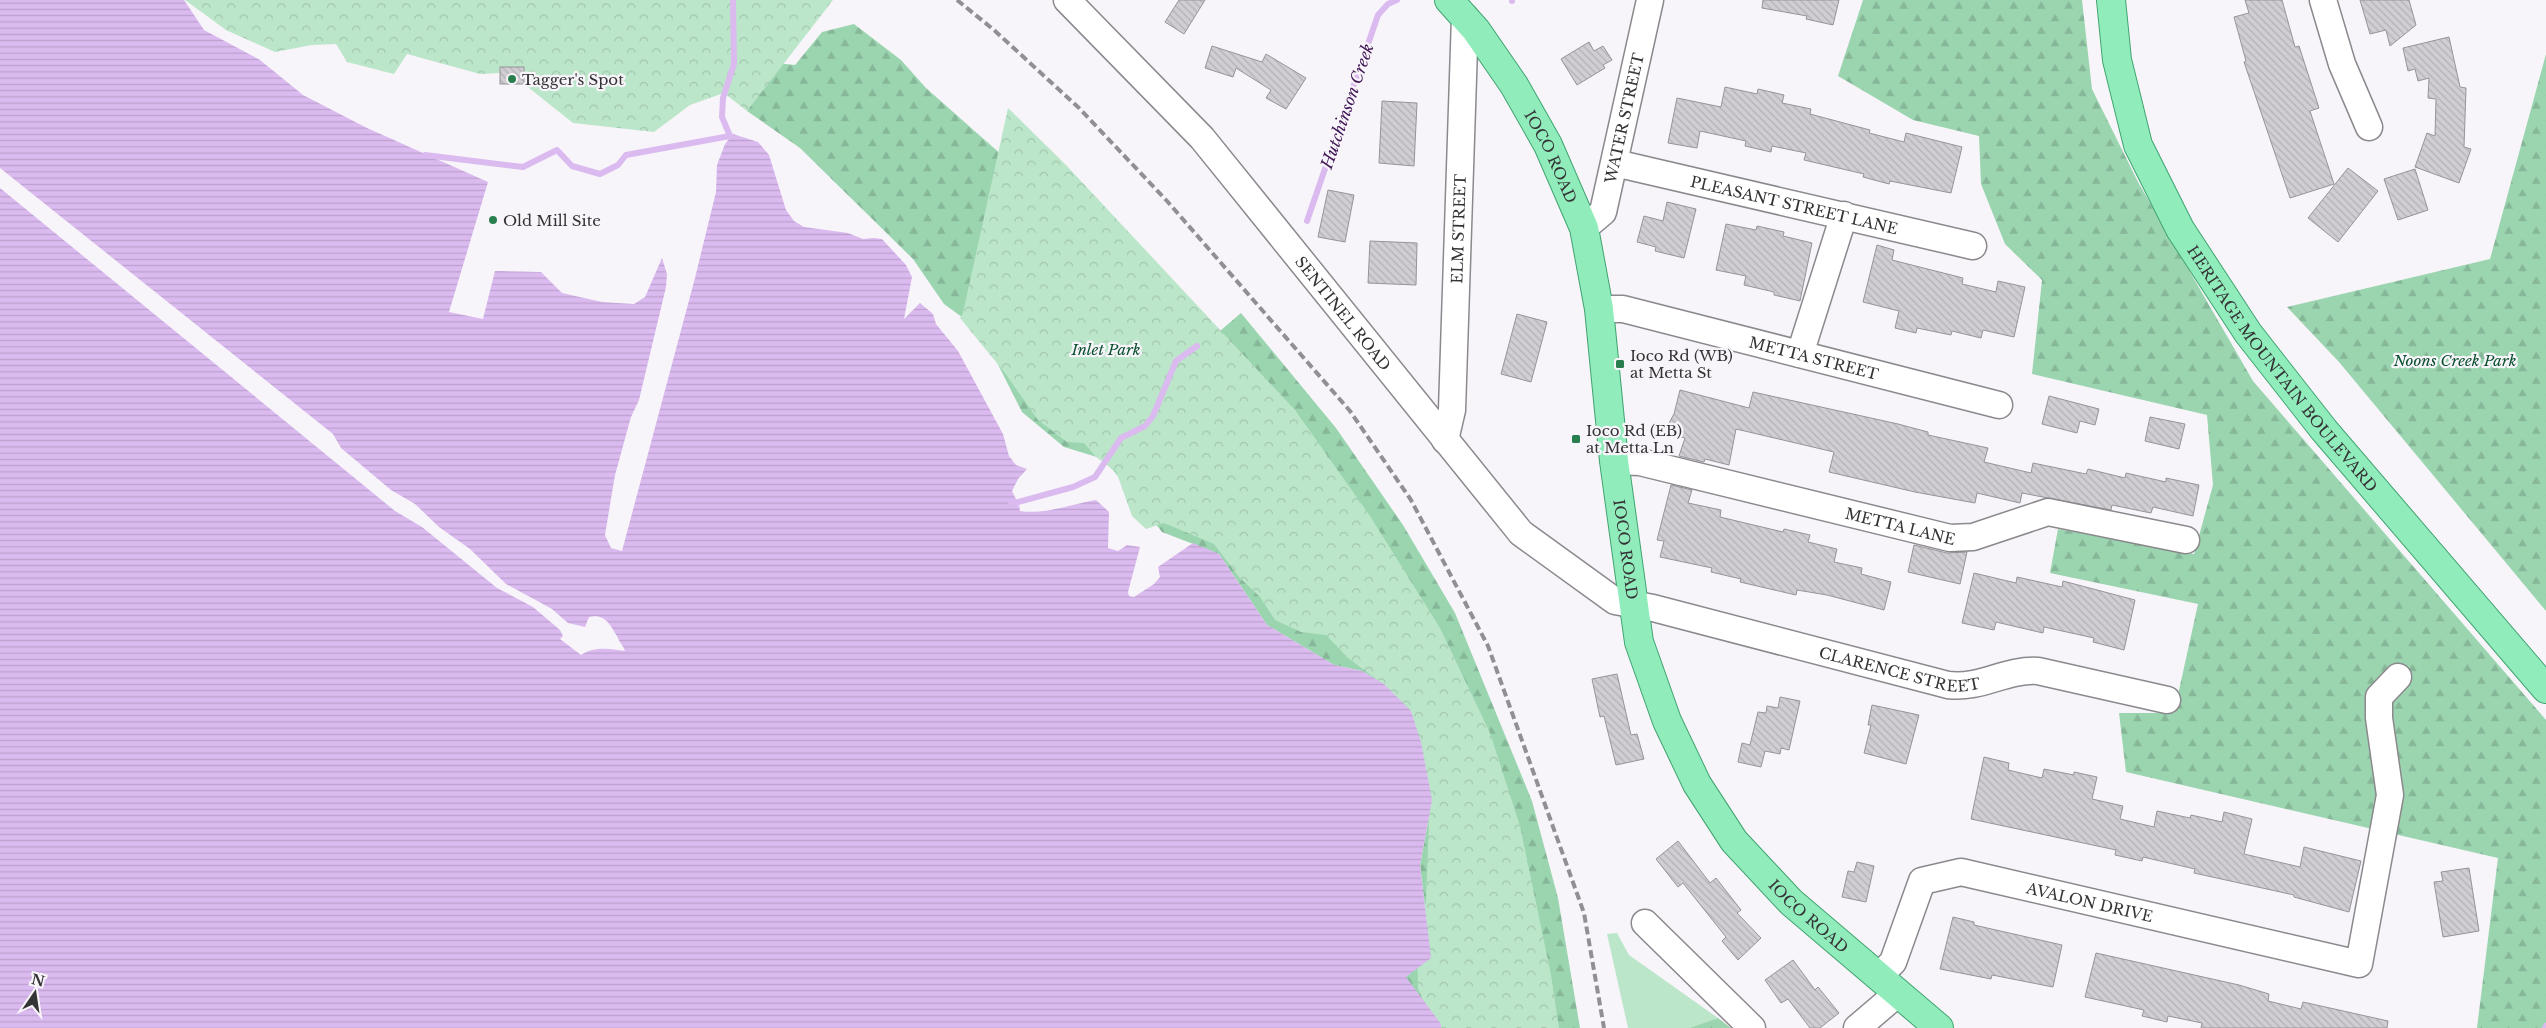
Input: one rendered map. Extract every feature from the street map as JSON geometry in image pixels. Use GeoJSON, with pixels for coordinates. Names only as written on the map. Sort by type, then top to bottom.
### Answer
{"type":"FeatureCollection","features":[{"type":"Feature","properties":{"kind":"main road","name":"HERITAGE MOUNTAIN BOULEVARD"},"geometry":{"type":"LineString","coordinates":[[2111,0],[2117,60],[2138,145],[2180,229],[2248,333],[2324,430],[2546,689]]}},
{"type":"Feature","properties":{"kind":"main road","name":"IOCO ROAD"},"geometry":{"type":"LineString","coordinates":[[1457,9],[1476,30],[1514,85],[1548,145],[1584,228],[1599,309],[1614,460],[1632,604],[1639,642],[1667,720],[1697,784],[1734,841],[1791,902],[1939,1028]]}},
{"type":"Feature","properties":{"kind":"street","name":"SENTINEL ROAD"},"geometry":{"type":"LineString","coordinates":[[1067,0],[1202,138],[1521,533],[1615,601],[1632,604]]}},
{"type":"Feature","properties":{"kind":"street","name":"WATER STREET"},"geometry":{"type":"LineString","coordinates":[[1584,228],[1603,212],[1650,0]]}},
{"type":"Feature","properties":{"kind":"street"},"geometry":{"type":"LineString","coordinates":[[2323,0],[2342,64],[2369,127]]}},
{"type":"Feature","properties":{"kind":"street","name":"ELM STREET"},"geometry":{"type":"LineString","coordinates":[[1445,440],[1452,410],[1457,9]]}},
{"type":"Feature","properties":{"kind":"street","name":"PLEASANT STREET LANE"},"geometry":{"type":"LineString","coordinates":[[1615,163],[1973,246]]}},
{"type":"Feature","properties":{"kind":"street"},"geometry":{"type":"LineString","coordinates":[[1800,354],[1844,215]]}},
{"type":"Feature","properties":{"kind":"street","name":"METTA STREET"},"geometry":{"type":"LineString","coordinates":[[1599,309],[1623,309],[1999,405]]}},
{"type":"Feature","properties":{"kind":"street","name":"METTA LANE"},"geometry":{"type":"LineString","coordinates":[[1614,460],[1640,462],[1950,538],[1974,537],[2048,512],[2186,540]]}},
{"type":"Feature","properties":{"kind":"street","name":"CLARENCE STREET"},"geometry":{"type":"LineString","coordinates":[[1632,604],[1948,685],[1971,685],[2020,670],[2038,671],[2167,700]]}},
{"type":"Feature","properties":{"kind":"street","name":"AVALON DRIVE"},"geometry":{"type":"LineString","coordinates":[[1889,985],[1893,962],[1922,881],[1961,872],[2359,964],[2390,795],[2379,718],[2379,697],[2398,677]]}},
{"type":"Feature","properties":{"kind":"street"},"geometry":{"type":"LineString","coordinates":[[1644,923],[1752,1028]]}},
{"type":"Feature","properties":{"kind":"street"},"geometry":{"type":"LineString","coordinates":[[1857,1028],[1889,985]]}},
{"type":"Feature","properties":{"kind":"green space"},"geometry":{"type":"Polygon","coordinates":[[[185,0],[833,0],[747,111],[724,93],[690,105],[654,132],[573,123],[524,84],[524,67],[501,67],[500,73],[480,74],[407,54],[394,74],[347,62],[336,44],[312,45],[275,52],[226,30],[185,0]]]}},
{"type":"Feature","properties":{"kind":"green space"},"geometry":{"type":"Polygon","coordinates":[[[1863,0],[2082,0],[2092,89],[2138,182],[2253,381],[2546,720],[2546,1028],[2477,1028],[2498,858],[2126,772],[2119,713],[2174,713],[2198,604],[2050,573],[2058,529],[2194,554],[2213,485],[2207,415],[2032,374],[2042,280],[2005,244],[1981,184],[1979,136],[1913,120],[1838,76],[1863,0]]]}},
{"type":"Feature","properties":{"kind":"green space","name":"Inlet Park"},"geometry":{"type":"Polygon","coordinates":[[[854,24],[901,60],[926,88],[1198,328],[1227,376],[1281,444],[1309,492],[1376,589],[1414,633],[1438,674],[1476,777],[1501,896],[1524,1028],[1441,1028],[1441,1024],[1405,977],[1431,957],[1420,865],[1432,800],[1421,742],[1411,711],[1384,684],[1362,671],[1334,665],[1267,625],[1219,554],[1162,532],[1113,470],[1100,458],[1064,447],[1022,412],[981,331],[944,304],[913,259],[800,148],[747,111],[768,71],[776,63],[795,65],[822,32],[854,24]]]}},
{"type":"Feature","properties":{"kind":"green space","name":"Noons Creek Park"},"geometry":{"type":"Polygon","coordinates":[[[2546,54],[2546,611],[2339,362],[2287,307],[2490,259],[2546,54]]]}},
{"type":"Feature","properties":{"kind":"green space","name":"Inlet Park"},"geometry":{"type":"Polygon","coordinates":[[[1008,108],[1066,165],[1295,410],[1370,516],[1440,628],[1490,733],[1520,826],[1551,975],[1559,1028],[1434,1028],[1418,988],[1417,938],[1426,902],[1430,794],[1423,750],[1407,707],[1375,678],[1348,658],[1326,635],[1301,632],[1275,620],[1260,597],[1239,577],[1214,544],[1164,523],[1146,529],[1132,516],[1116,471],[1096,457],[1084,443],[1067,442],[1038,420],[1005,373],[960,318],[963,313],[1008,108]]]}},
{"type":"Feature","properties":{"kind":"green space"},"geometry":{"type":"Polygon","coordinates":[[[1241,313],[1336,428],[1403,525],[1455,613],[1532,801],[1558,898],[1580,1028],[1547,1028],[1538,978],[1220,331],[1241,313]]]}},
{"type":"Feature","properties":{"kind":"green space"},"geometry":{"type":"Polygon","coordinates":[[[1617,933],[1629,955],[1718,1018],[1689,1028],[1628,1028],[1607,934],[1617,933]]]}},
{"type":"Feature","properties":{"kind":"green space"},"geometry":{"type":"Polygon","coordinates":[[[1718,1018],[1731,1028],[1689,1028],[1718,1018]]]}},
{"type":"Feature","properties":{"kind":"shaded area"},"geometry":{"type":"Polygon","coordinates":[[[0,0],[184,0],[204,30],[260,60],[303,95],[367,128],[488,182],[449,312],[483,319],[495,271],[541,272],[562,293],[602,302],[634,304],[645,297],[662,258],[667,274],[666,287],[639,400],[631,417],[615,475],[605,535],[611,548],[622,551],[695,278],[716,192],[717,165],[725,144],[733,134],[758,142],[769,155],[786,210],[794,221],[804,227],[848,233],[863,239],[882,239],[906,265],[912,277],[904,319],[920,303],[933,314],[936,324],[958,351],[1003,434],[1009,456],[1016,465],[1027,469],[1018,479],[1012,491],[1020,511],[1039,512],[1096,500],[1109,512],[1108,548],[1118,551],[1127,545],[1140,547],[1128,592],[1129,596],[1134,597],[1154,584],[1160,577],[1158,567],[1193,543],[1219,554],[1267,625],[1334,665],[1362,671],[1384,684],[1411,711],[1421,742],[1432,800],[1420,865],[1431,958],[1406,977],[1441,1024],[1441,1028],[0,1028],[0,188],[395,511],[422,527],[497,588],[533,607],[560,630],[563,636],[560,639],[581,655],[597,649],[625,651],[612,628],[603,618],[589,617],[585,627],[568,623],[552,609],[506,584],[470,549],[439,527],[415,504],[391,490],[341,448],[333,434],[0,168],[0,0]]]}},
{"type":"Feature","properties":{"kind":"building"},"geometry":{"type":"Polygon","coordinates":[[[1179,0],[1205,0],[1184,34],[1165,22],[1179,0]]]}},
{"type":"Feature","properties":{"kind":"building"},"geometry":{"type":"Polygon","coordinates":[[[1763,0],[1839,0],[1833,25],[1806,19],[1807,16],[1762,8],[1763,0]]]}},
{"type":"Feature","properties":{"kind":"building"},"geometry":{"type":"Polygon","coordinates":[[[2245,0],[2282,0],[2295,47],[2299,46],[2319,108],[2310,111],[2334,184],[2290,198],[2244,62],[2246,61],[2234,17],[2249,13],[2245,0]]]}},
{"type":"Feature","properties":{"kind":"building"},"geometry":{"type":"Polygon","coordinates":[[[2360,0],[2409,0],[2416,25],[2390,46],[2386,30],[2370,34],[2360,0]]]}},
{"type":"Feature","properties":{"kind":"building"},"geometry":{"type":"Polygon","coordinates":[[[2449,37],[2460,87],[2466,88],[2464,147],[2471,149],[2459,183],[2415,167],[2427,133],[2435,136],[2436,99],[2428,98],[2429,78],[2418,81],[2415,69],[2408,71],[2403,48],[2449,37]]]}},
{"type":"Feature","properties":{"kind":"building"},"geometry":{"type":"Polygon","coordinates":[[[1589,42],[1594,51],[1603,46],[1612,60],[1603,65],[1605,68],[1577,85],[1561,59],[1589,42]]]}},
{"type":"Feature","properties":{"kind":"building"},"geometry":{"type":"Polygon","coordinates":[[[1212,46],[1262,62],[1266,54],[1306,78],[1286,109],[1266,98],[1271,90],[1236,68],[1233,77],[1205,68],[1212,46]]]}},
{"type":"Feature","properties":{"kind":"building","name":"Tagger's Spot"},"geometry":{"type":"Polygon","coordinates":[[[500,67],[524,67],[524,84],[500,84],[500,67]]]}},
{"type":"Feature","properties":{"kind":"building"},"geometry":{"type":"Polygon","coordinates":[[[1725,87],[1757,94],[1758,89],[1784,95],[1782,103],[1811,109],[1810,114],[1870,130],[1869,133],[1904,142],[1906,133],[1962,147],[1951,193],[1890,181],[1889,184],[1863,177],[1864,174],[1804,160],[1806,153],[1772,146],[1771,152],[1745,146],[1746,141],[1700,131],[1697,148],[1668,143],[1677,98],[1721,107],[1725,87]]]}},
{"type":"Feature","properties":{"kind":"building"},"geometry":{"type":"Polygon","coordinates":[[[1382,101],[1417,103],[1414,166],[1379,163],[1382,101]]]}},
{"type":"Feature","properties":{"kind":"building"},"geometry":{"type":"Polygon","coordinates":[[[2348,168],[2378,191],[2338,242],[2308,218],[2348,168]]]}},
{"type":"Feature","properties":{"kind":"building"},"geometry":{"type":"Polygon","coordinates":[[[2415,169],[2428,210],[2398,220],[2384,179],[2415,169]]]}},
{"type":"Feature","properties":{"kind":"building"},"geometry":{"type":"Polygon","coordinates":[[[1328,190],[1354,195],[1345,242],[1318,237],[1328,190]]]}},
{"type":"Feature","properties":{"kind":"building"},"geometry":{"type":"Polygon","coordinates":[[[1667,202],[1696,209],[1684,258],[1655,251],[1656,247],[1637,242],[1644,216],[1663,221],[1667,202]]]}},
{"type":"Feature","properties":{"kind":"building"},"geometry":{"type":"Polygon","coordinates":[[[1726,224],[1756,230],[1757,226],[1784,232],[1783,236],[1812,243],[1800,301],[1774,295],[1774,292],[1744,285],[1746,276],[1716,270],[1726,224]]]}},
{"type":"Feature","properties":{"kind":"building"},"geometry":{"type":"Polygon","coordinates":[[[1370,241],[1417,243],[1416,285],[1368,283],[1370,241]]]}},
{"type":"Feature","properties":{"kind":"building"},"geometry":{"type":"Polygon","coordinates":[[[1877,245],[1894,250],[1892,260],[1963,278],[1962,284],[1996,292],[1998,281],[2025,287],[2014,337],[1983,330],[1981,338],[1952,331],[1951,335],[1917,328],[1916,333],[1895,328],[1899,311],[1863,302],[1877,245]]]}},
{"type":"Feature","properties":{"kind":"building"},"geometry":{"type":"Polygon","coordinates":[[[1517,314],[1547,322],[1531,382],[1501,374],[1517,314]]]}},
{"type":"Feature","properties":{"kind":"building"},"geometry":{"type":"Polygon","coordinates":[[[1680,390],[1749,408],[1753,392],[1898,424],[1928,432],[1928,435],[1988,448],[1984,462],[2031,473],[2033,463],[2086,474],[2088,469],[2125,478],[2126,473],[2166,482],[2166,478],[2199,485],[2193,516],[2153,507],[2151,513],[2112,505],[2111,510],[2022,493],[2020,503],[1977,493],[1975,503],[1915,492],[1829,472],[1834,452],[1736,429],[1729,465],[1705,459],[1704,462],[1679,456],[1685,438],[1672,435],[1669,423],[1674,414],[1680,390]]]}},
{"type":"Feature","properties":{"kind":"building"},"geometry":{"type":"Polygon","coordinates":[[[2049,396],[2099,409],[2095,425],[2080,421],[2077,433],[2042,424],[2049,396]]]}},
{"type":"Feature","properties":{"kind":"building"},"geometry":{"type":"Polygon","coordinates":[[[2150,417],[2185,424],[2179,449],[2145,441],[2150,417]]]}},
{"type":"Feature","properties":{"kind":"building"},"geometry":{"type":"Polygon","coordinates":[[[1671,485],[1692,490],[1688,503],[1721,510],[1720,517],[1783,532],[1784,529],[1810,535],[1808,542],[1837,549],[1834,562],[1862,568],[1861,574],[1891,582],[1884,610],[1827,595],[1797,590],[1796,595],[1740,582],[1741,579],[1711,572],[1712,568],[1660,557],[1664,541],[1657,540],[1671,485]]]}},
{"type":"Feature","properties":{"kind":"building"},"geometry":{"type":"Polygon","coordinates":[[[1914,545],[1947,553],[1967,552],[1960,584],[1908,572],[1914,545]]]}},
{"type":"Feature","properties":{"kind":"building"},"geometry":{"type":"Polygon","coordinates":[[[1974,573],[2016,583],[2017,577],[2062,587],[2063,581],[2135,600],[2124,650],[2093,642],[2094,638],[2044,627],[2043,633],[1996,622],[1994,630],[1962,623],[1974,573]]]}},
{"type":"Feature","properties":{"kind":"building"},"geometry":{"type":"Polygon","coordinates":[[[1617,674],[1631,735],[1637,734],[1644,759],[1616,765],[1604,716],[1600,717],[1592,679],[1617,674]]]}},
{"type":"Feature","properties":{"kind":"building"},"geometry":{"type":"Polygon","coordinates":[[[1780,697],[1800,701],[1789,750],[1781,748],[1780,754],[1765,751],[1761,767],[1738,762],[1742,743],[1750,745],[1758,712],[1766,713],[1767,706],[1778,708],[1780,697]]]}},
{"type":"Feature","properties":{"kind":"building"},"geometry":{"type":"Polygon","coordinates":[[[1872,705],[1919,715],[1906,764],[1864,753],[1871,725],[1868,725],[1872,705]]]}},
{"type":"Feature","properties":{"kind":"building"},"geometry":{"type":"Polygon","coordinates":[[[1984,757],[2009,763],[2008,770],[2042,778],[2044,769],[2074,775],[2074,772],[2097,777],[2092,799],[2123,806],[2120,819],[2154,827],[2157,811],[2190,818],[2191,815],[2222,822],[2224,812],[2252,819],[2244,854],[2300,867],[2304,847],[2361,861],[2349,912],[2294,897],[2294,895],[2194,873],[2195,869],[2143,857],[2142,861],[2115,855],[2116,850],[1971,819],[1984,757]]]}},
{"type":"Feature","properties":{"kind":"building"},"geometry":{"type":"Polygon","coordinates":[[[1678,841],[1710,883],[1716,878],[1741,910],[1737,913],[1761,938],[1738,960],[1722,941],[1726,937],[1683,883],[1678,887],[1656,859],[1678,841]]]}},
{"type":"Feature","properties":{"kind":"building"},"geometry":{"type":"Polygon","coordinates":[[[1857,862],[1874,866],[1866,902],[1842,897],[1848,871],[1854,872],[1857,862]]]}},
{"type":"Feature","properties":{"kind":"building"},"geometry":{"type":"Polygon","coordinates":[[[2469,868],[2479,931],[2443,937],[2434,882],[2443,881],[2441,872],[2469,868]]]}},
{"type":"Feature","properties":{"kind":"building"},"geometry":{"type":"Polygon","coordinates":[[[1953,917],[1974,922],[1974,925],[2062,945],[2053,987],[1992,975],[1991,979],[1940,969],[1953,917]]]}},
{"type":"Feature","properties":{"kind":"building"},"geometry":{"type":"Polygon","coordinates":[[[2096,953],[2239,985],[2269,994],[2268,1001],[2301,1009],[2303,1002],[2388,1021],[2387,1028],[2201,1028],[2202,1023],[2168,1016],[2167,1022],[2142,1016],[2144,1010],[2085,997],[2096,953]]]}},
{"type":"Feature","properties":{"kind":"building"},"geometry":{"type":"Polygon","coordinates":[[[1793,960],[1815,990],[1818,987],[1839,1013],[1820,1028],[1810,1028],[1788,999],[1781,1003],[1765,980],[1793,960]]]}},
{"type":"Feature","properties":{"kind":"waterway"},"geometry":{"type":"LineString","coordinates":[[425,155],[523,167],[557,150],[572,166],[600,174],[618,165],[626,155],[730,136],[722,117],[723,98],[734,64],[733,0]]}},
{"type":"Feature","properties":{"kind":"waterway","name":"Hutchinson Creek"},"geometry":{"type":"LineString","coordinates":[[1307,221],[1378,15],[1388,4],[1397,0]]}},
{"type":"Feature","properties":{"kind":"waterway","name":"Hutchinson Creek"},"geometry":{"type":"LineString","coordinates":[[1011,504],[1073,487],[1095,477],[1121,438],[1145,426],[1153,416],[1176,361],[1197,346]]}},
{"type":"Feature","properties":{"kind":"railway"},"geometry":{"type":"LineString","coordinates":[[957,0],[994,30],[1079,108],[1167,201],[1350,411],[1411,500],[1488,646],[1584,913],[1604,1028]]}},
{"type":"Feature","properties":{"kind":"place","name":"Tagger's Spot"},"geometry":{"type":"Point","coordinates":[512,79]}},
{"type":"Feature","properties":{"kind":"place","name":"Old Mill Site"},"geometry":{"type":"Point","coordinates":[493,220]}},
{"type":"Feature","properties":{"kind":"place","name":"Ioco Rd (WB) at Metta St"},"geometry":{"type":"Point","coordinates":[1620,364]}},
{"type":"Feature","properties":{"kind":"place","name":"Ioco Rd (EB) at Metta Ln"},"geometry":{"type":"Point","coordinates":[1576,439]}}]}
